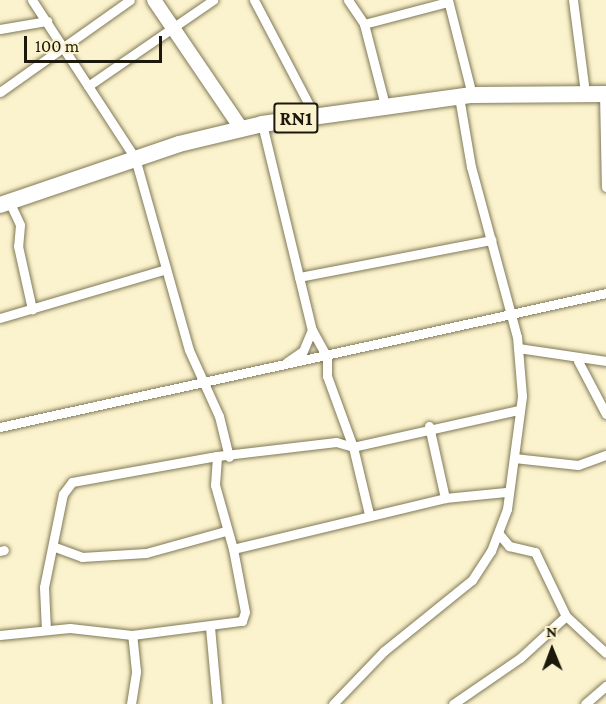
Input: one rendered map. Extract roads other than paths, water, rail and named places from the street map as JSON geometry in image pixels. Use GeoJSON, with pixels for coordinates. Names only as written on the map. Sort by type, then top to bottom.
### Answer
{"type":"FeatureCollection","features":[{"type":"Feature","properties":{"kind":"highway","name":"RN1"},"geometry":{"type":"LineString","coordinates":[[5,203],[135,158],[262,124],[385,105],[465,96],[605,94]]}},
{"type":"Feature","properties":{"kind":"street"},"geometry":{"type":"LineString","coordinates":[[32,0],[135,158],[200,380],[219,416],[230,457]]}},
{"type":"Feature","properties":{"kind":"street"},"geometry":{"type":"LineString","coordinates":[[0,92],[130,0]]}},
{"type":"Feature","properties":{"kind":"street"},"geometry":{"type":"LineString","coordinates":[[154,0],[175,27],[241,128]]}},
{"type":"Feature","properties":{"kind":"street"},"geometry":{"type":"LineString","coordinates":[[88,86],[213,0]]}},
{"type":"Feature","properties":{"kind":"street"},"geometry":{"type":"LineString","coordinates":[[254,0],[315,116]]}},
{"type":"Feature","properties":{"kind":"street"},"geometry":{"type":"LineString","coordinates":[[348,0],[364,24],[385,105]]}},
{"type":"Feature","properties":{"kind":"street"},"geometry":{"type":"LineString","coordinates":[[573,0],[585,93]]}},
{"type":"Feature","properties":{"kind":"street"},"geometry":{"type":"LineString","coordinates":[[333,704],[384,651],[472,580],[499,534],[514,458],[518,410],[518,348],[491,240],[448,1],[364,24]]}},
{"type":"Feature","properties":{"kind":"street"},"geometry":{"type":"LineString","coordinates":[[0,29],[47,21]]}},
{"type":"Feature","properties":{"kind":"street"},"geometry":{"type":"LineString","coordinates":[[605,94],[606,187]]}},
{"type":"Feature","properties":{"kind":"street"},"geometry":{"type":"LineString","coordinates":[[262,124],[312,330],[327,357],[327,376],[353,447],[369,514]]}},
{"type":"Feature","properties":{"kind":"street"},"geometry":{"type":"LineString","coordinates":[[5,203],[20,225],[18,246],[32,309]]}},
{"type":"Feature","properties":{"kind":"street"},"geometry":{"type":"LineString","coordinates":[[300,277],[491,240]]}},
{"type":"Feature","properties":{"kind":"street"},"geometry":{"type":"LineString","coordinates":[[0,318],[166,269]]}},
{"type":"Feature","properties":{"kind":"street"},"geometry":{"type":"LineString","coordinates":[[0,427],[100,409],[200,380],[327,357],[606,293]]}},
{"type":"Feature","properties":{"kind":"street"},"geometry":{"type":"LineString","coordinates":[[282,366],[303,351],[312,330]]}},
{"type":"Feature","properties":{"kind":"street"},"geometry":{"type":"LineString","coordinates":[[518,348],[578,361],[606,361]]}},
{"type":"Feature","properties":{"kind":"street"},"geometry":{"type":"LineString","coordinates":[[578,361],[606,414]]}},
{"type":"Feature","properties":{"kind":"street"},"geometry":{"type":"LineString","coordinates":[[46,630],[44,587],[55,547],[63,494],[72,482],[217,456],[230,457],[336,442],[353,447],[429,426],[518,410]]}},
{"type":"Feature","properties":{"kind":"street"},"geometry":{"type":"LineString","coordinates":[[429,426],[446,498]]}},
{"type":"Feature","properties":{"kind":"street"},"geometry":{"type":"LineString","coordinates":[[514,458],[578,465],[606,455]]}},
{"type":"Feature","properties":{"kind":"street"},"geometry":{"type":"LineString","coordinates":[[0,635],[87,628],[132,635],[210,627],[244,618],[233,549],[226,531],[215,485],[217,456]]}},
{"type":"Feature","properties":{"kind":"street"},"geometry":{"type":"LineString","coordinates":[[233,549],[369,514],[446,498],[506,492]]}},
{"type":"Feature","properties":{"kind":"street"},"geometry":{"type":"LineString","coordinates":[[55,547],[82,557],[146,554],[226,531]]}},
{"type":"Feature","properties":{"kind":"street"},"geometry":{"type":"LineString","coordinates":[[499,534],[509,546],[535,552],[566,616],[606,653]]}},
{"type":"Feature","properties":{"kind":"street"},"geometry":{"type":"LineString","coordinates":[[453,704],[520,658],[566,616]]}},
{"type":"Feature","properties":{"kind":"street"},"geometry":{"type":"LineString","coordinates":[[210,627],[217,704]]}},
{"type":"Feature","properties":{"kind":"street"},"geometry":{"type":"LineString","coordinates":[[131,704],[136,671],[132,635]]}},
{"type":"Feature","properties":{"kind":"street"},"geometry":{"type":"LineString","coordinates":[[585,704],[606,686]]}}]}
